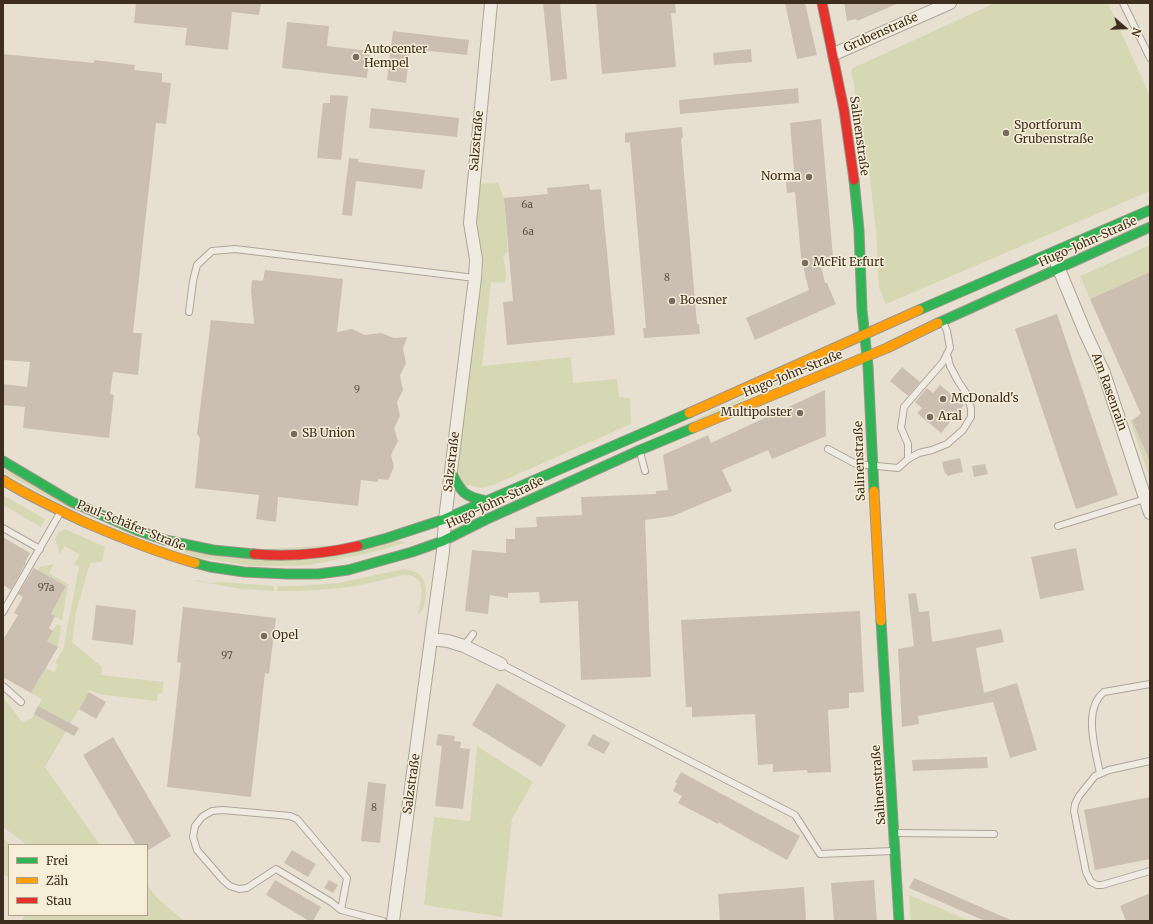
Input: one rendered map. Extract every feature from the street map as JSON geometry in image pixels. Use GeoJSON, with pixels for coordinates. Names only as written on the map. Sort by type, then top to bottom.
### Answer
{"type":"FeatureCollection","features":[{"type":"Feature","properties":{"kind":"main road","name":"Salinenstraße"},"geometry":{"type":"LineString","coordinates":[[822,3],[834,54],[844,110],[853,174],[858,230],[862,310],[867,356],[879,596],[899,921]]}},
{"type":"Feature","properties":{"kind":"main road","name":"Hugo-John-Straße"},"geometry":{"type":"LineString","coordinates":[[445,519],[1150,210]]}},
{"type":"Feature","properties":{"kind":"main road","name":"Hugo-John-Straße"},"geometry":{"type":"LineString","coordinates":[[443,540],[640,450],[887,348],[943,320],[1150,227]]}},
{"type":"Feature","properties":{"kind":"main road","name":"Paul-Schäfer-Straße"},"geometry":{"type":"LineString","coordinates":[[3,461],[72,502],[136,530],[165,540],[213,550],[275,556],[301,555],[338,550],[387,538],[445,519]]}},
{"type":"Feature","properties":{"kind":"main road"},"geometry":{"type":"LineString","coordinates":[[451,472],[462,492],[472,499],[487,501]]}},
{"type":"Feature","properties":{"kind":"main road","name":"Paul-Schäfer-Straße"},"geometry":{"type":"LineString","coordinates":[[3,480],[61,511],[126,540],[181,559],[210,567],[244,572],[318,574],[348,570],[412,552],[443,540]]}},
{"type":"Feature","properties":{"kind":"street","name":"Salzstraße"},"geometry":{"type":"LineString","coordinates":[[394,921],[432,639],[474,278],[476,259],[470,223],[484,29],[491,3]]}},
{"type":"Feature","properties":{"kind":"street","name":"Grubenstraße"},"geometry":{"type":"LineString","coordinates":[[834,54],[950,3]]}},
{"type":"Feature","properties":{"kind":"street","name":"Am Rasenrain"},"geometry":{"type":"LineString","coordinates":[[1052,252],[1082,325],[1104,373],[1149,508]]}},
{"type":"Feature","properties":{"kind":"street"},"geometry":{"type":"LineString","coordinates":[[432,639],[448,641],[464,646],[501,664]]}},
{"type":"Feature","properties":{"kind":"lane"},"geometry":{"type":"LineString","coordinates":[[1123,3],[1150,58]]}},
{"type":"Feature","properties":{"kind":"lane"},"geometry":{"type":"LineString","coordinates":[[188,312],[197,265],[212,251],[235,249],[474,278]]}},
{"type":"Feature","properties":{"kind":"lane"},"geometry":{"type":"LineString","coordinates":[[908,459],[908,444],[901,428],[904,407],[942,362],[950,348],[943,320]]}},
{"type":"Feature","properties":{"kind":"lane"},"geometry":{"type":"LineString","coordinates":[[828,449],[856,464],[898,468],[908,459],[919,453],[947,444],[963,430],[971,417],[971,408],[966,393],[950,366],[947,354]]}},
{"type":"Feature","properties":{"kind":"lane"},"geometry":{"type":"LineString","coordinates":[[640,450],[645,471]]}},
{"type":"Feature","properties":{"kind":"lane"},"geometry":{"type":"LineString","coordinates":[[1058,526],[1149,508]]}},
{"type":"Feature","properties":{"kind":"lane"},"geometry":{"type":"LineString","coordinates":[[3,612],[61,511]]}},
{"type":"Feature","properties":{"kind":"lane"},"geometry":{"type":"LineString","coordinates":[[3,528],[40,549]]}},
{"type":"Feature","properties":{"kind":"lane"},"geometry":{"type":"LineString","coordinates":[[464,646],[473,634]]}},
{"type":"Feature","properties":{"kind":"lane"},"geometry":{"type":"LineString","coordinates":[[501,664],[795,815],[820,854],[895,850]]}},
{"type":"Feature","properties":{"kind":"lane"},"geometry":{"type":"LineString","coordinates":[[1100,774],[1092,730],[1094,709],[1099,696],[1104,692],[1150,684]]}},
{"type":"Feature","properties":{"kind":"lane"},"geometry":{"type":"LineString","coordinates":[[3,686],[21,702]]}},
{"type":"Feature","properties":{"kind":"lane"},"geometry":{"type":"LineString","coordinates":[[1150,760],[1109,770],[1095,776],[1075,804],[1074,811],[1086,872],[1092,882],[1097,885],[1102,885],[1150,871]]}},
{"type":"Feature","properties":{"kind":"lane"},"geometry":{"type":"LineString","coordinates":[[341,910],[347,878],[297,819],[290,816],[223,810],[212,811],[202,817],[195,826],[193,837],[197,850],[230,886],[239,889],[247,888],[276,869],[331,902],[341,910],[383,921]]}},
{"type":"Feature","properties":{"kind":"lane"},"geometry":{"type":"LineString","coordinates":[[894,833],[994,834]]}},
{"type":"Feature","properties":{"kind":"green space","name":"Sportforum Grubenstraße"},"geometry":{"type":"Polygon","coordinates":[[[995,3],[1108,3],[1150,96],[1150,191],[886,304],[879,288],[876,231],[869,170],[851,69],[995,3]]]}},
{"type":"Feature","properties":{"kind":"green space"},"geometry":{"type":"Polygon","coordinates":[[[498,183],[504,198],[508,252],[505,253],[505,256],[503,257],[506,272],[505,283],[491,282],[482,366],[571,357],[573,383],[617,379],[619,397],[630,398],[631,424],[493,485],[480,488],[469,485],[466,488],[457,472],[481,251],[476,236],[474,218],[477,184],[498,183]]]}},
{"type":"Feature","properties":{"kind":"green space"},"geometry":{"type":"Polygon","coordinates":[[[1150,245],[1150,272],[1090,299],[1080,276],[1150,245]]]}},
{"type":"Feature","properties":{"kind":"green space"},"geometry":{"type":"Polygon","coordinates":[[[821,362],[822,365],[583,471],[821,362]]]}},
{"type":"Feature","properties":{"kind":"green space"},"geometry":{"type":"Polygon","coordinates":[[[1130,420],[1132,420],[1150,462],[1150,479],[1130,420]]]}},
{"type":"Feature","properties":{"kind":"green space"},"geometry":{"type":"Polygon","coordinates":[[[3,469],[197,553],[404,541],[404,543],[377,551],[309,565],[252,566],[196,557],[63,505],[3,472],[3,469]]]}},
{"type":"Feature","properties":{"kind":"green space"},"geometry":{"type":"Polygon","coordinates":[[[3,495],[45,519],[41,527],[3,505],[3,495]]]}},
{"type":"Feature","properties":{"kind":"green space"},"geometry":{"type":"Polygon","coordinates":[[[65,529],[105,547],[102,562],[90,563],[76,612],[72,642],[102,667],[101,675],[164,682],[162,693],[158,693],[157,701],[98,694],[90,690],[45,767],[99,844],[26,844],[3,827],[3,697],[22,722],[32,718],[34,714],[52,723],[56,716],[38,706],[42,699],[31,693],[46,668],[54,672],[58,665],[55,663],[63,650],[79,567],[74,564],[80,555],[65,546],[60,554],[55,539],[58,533],[65,529]]]}},
{"type":"Feature","properties":{"kind":"green space"},"geometry":{"type":"Polygon","coordinates":[[[54,564],[49,573],[68,584],[62,621],[51,614],[66,586],[38,570],[40,567],[54,564]]]}},
{"type":"Feature","properties":{"kind":"green space"},"geometry":{"type":"Polygon","coordinates":[[[404,569],[419,574],[426,589],[424,606],[418,615],[421,601],[421,588],[417,578],[411,576],[403,575],[361,585],[340,588],[277,591],[278,586],[338,583],[404,569]]]}},
{"type":"Feature","properties":{"kind":"green space"},"geometry":{"type":"Polygon","coordinates":[[[196,581],[210,583],[224,582],[274,586],[274,591],[241,589],[196,581]]]}},
{"type":"Feature","properties":{"kind":"green space"},"geometry":{"type":"Polygon","coordinates":[[[57,624],[61,626],[58,647],[38,636],[48,638],[57,624]]]}},
{"type":"Feature","properties":{"kind":"green space"},"geometry":{"type":"Polygon","coordinates":[[[477,746],[533,782],[512,819],[502,917],[424,905],[434,817],[470,821],[477,746]]]}},
{"type":"Feature","properties":{"kind":"green space"},"geometry":{"type":"Polygon","coordinates":[[[3,839],[10,844],[8,844],[8,877],[3,874],[3,839]]]}},
{"type":"Feature","properties":{"kind":"green space"},"geometry":{"type":"Polygon","coordinates":[[[148,886],[158,899],[184,921],[22,921],[24,916],[148,916],[148,886]]]}},
{"type":"Feature","properties":{"kind":"green space"},"geometry":{"type":"Polygon","coordinates":[[[909,895],[970,921],[911,921],[909,895]]]}},
{"type":"Feature","properties":{"kind":"building"},"geometry":{"type":"Polygon","coordinates":[[[136,3],[261,3],[259,15],[232,12],[228,50],[185,45],[187,28],[134,23],[136,3]]]}},
{"type":"Feature","properties":{"kind":"building"},"geometry":{"type":"Polygon","coordinates":[[[543,3],[560,3],[567,79],[551,81],[543,3]]]}},
{"type":"Feature","properties":{"kind":"building"},"geometry":{"type":"Polygon","coordinates":[[[596,3],[675,3],[676,13],[671,13],[676,67],[602,74],[596,3]]]}},
{"type":"Feature","properties":{"kind":"building"},"geometry":{"type":"Polygon","coordinates":[[[785,3],[805,3],[817,55],[797,59],[785,3]]]}},
{"type":"Feature","properties":{"kind":"building"},"geometry":{"type":"Polygon","coordinates":[[[844,3],[899,3],[857,21],[856,19],[847,21],[844,3]]]}},
{"type":"Feature","properties":{"kind":"building"},"geometry":{"type":"Polygon","coordinates":[[[287,22],[329,26],[327,46],[370,51],[367,78],[282,68],[287,22]]]}},
{"type":"Feature","properties":{"kind":"building"},"geometry":{"type":"Polygon","coordinates":[[[393,31],[469,40],[467,55],[410,49],[406,83],[387,80],[393,31]]]}},
{"type":"Feature","properties":{"kind":"building"},"geometry":{"type":"Polygon","coordinates":[[[751,49],[752,62],[714,65],[713,53],[751,49]]]}},
{"type":"Feature","properties":{"kind":"building"},"geometry":{"type":"Polygon","coordinates":[[[3,54],[94,63],[94,60],[135,65],[134,70],[162,73],[162,82],[171,83],[166,124],[156,123],[133,333],[142,333],[138,375],[113,372],[110,394],[114,395],[109,438],[23,428],[25,407],[3,405],[3,384],[27,387],[30,362],[3,360],[3,54]]]}},
{"type":"Feature","properties":{"kind":"building"},"geometry":{"type":"Polygon","coordinates":[[[798,88],[799,103],[680,114],[679,100],[798,88]]]}},
{"type":"Feature","properties":{"kind":"building"},"geometry":{"type":"Polygon","coordinates":[[[330,95],[348,96],[341,160],[317,158],[323,103],[330,103],[330,95]]]}},
{"type":"Feature","properties":{"kind":"building"},"geometry":{"type":"Polygon","coordinates":[[[371,108],[459,118],[457,137],[369,128],[371,108]]]}},
{"type":"Feature","properties":{"kind":"building"},"geometry":{"type":"Polygon","coordinates":[[[821,119],[833,257],[819,258],[825,283],[827,283],[836,304],[755,340],[746,318],[809,290],[801,256],[795,192],[787,193],[786,182],[795,181],[790,123],[821,119]]]}},
{"type":"Feature","properties":{"kind":"building"},"geometry":{"type":"Polygon","coordinates":[[[682,127],[683,138],[681,138],[697,324],[699,324],[700,334],[644,338],[643,328],[646,328],[630,142],[625,143],[625,133],[682,127]]]}},
{"type":"Feature","properties":{"kind":"building"},"geometry":{"type":"Polygon","coordinates":[[[349,158],[359,159],[358,162],[425,170],[422,189],[356,181],[352,216],[342,215],[349,158]]]}},
{"type":"Feature","properties":{"kind":"building"},"geometry":{"type":"Polygon","coordinates":[[[589,184],[590,190],[601,189],[615,335],[507,345],[503,302],[513,301],[504,198],[548,194],[547,188],[589,184]]]}},
{"type":"Feature","properties":{"kind":"building"},"geometry":{"type":"Polygon","coordinates":[[[265,270],[343,279],[337,332],[352,329],[365,335],[381,333],[394,338],[407,337],[403,349],[406,363],[400,376],[403,390],[397,402],[400,416],[394,428],[398,441],[391,455],[394,467],[388,480],[378,479],[378,482],[361,480],[358,506],[278,497],[276,522],[256,519],[259,495],[195,488],[200,438],[197,434],[211,320],[254,324],[251,291],[252,280],[263,281],[265,270]]]}},
{"type":"Feature","properties":{"kind":"building"},"geometry":{"type":"Polygon","coordinates":[[[1150,272],[1150,462],[1132,420],[1141,414],[1090,299],[1150,272]]]}},
{"type":"Feature","properties":{"kind":"building"},"geometry":{"type":"Polygon","coordinates":[[[1057,314],[1118,495],[1076,509],[1015,329],[1057,314]]]}},
{"type":"Feature","properties":{"kind":"building"},"geometry":{"type":"Polygon","coordinates":[[[902,367],[920,382],[908,396],[890,381],[902,367]]]}},
{"type":"Feature","properties":{"kind":"building"},"geometry":{"type":"Polygon","coordinates":[[[940,385],[964,405],[941,433],[917,413],[922,408],[915,402],[927,388],[933,393],[940,385]]]}},
{"type":"Feature","properties":{"kind":"building"},"geometry":{"type":"Polygon","coordinates":[[[825,390],[826,436],[772,459],[768,450],[722,470],[732,491],[673,516],[645,520],[651,677],[581,680],[578,601],[540,603],[539,592],[508,593],[508,598],[490,595],[488,614],[465,611],[472,550],[506,553],[506,539],[515,539],[515,528],[537,527],[536,517],[582,515],[581,497],[656,494],[656,491],[668,490],[663,455],[708,435],[711,443],[825,390]]]}},
{"type":"Feature","properties":{"kind":"building"},"geometry":{"type":"Polygon","coordinates":[[[960,458],[963,472],[947,476],[947,473],[945,474],[942,462],[960,458]]]}},
{"type":"Feature","properties":{"kind":"building"},"geometry":{"type":"Polygon","coordinates":[[[985,464],[988,474],[974,477],[972,466],[985,464]]]}},
{"type":"Feature","properties":{"kind":"building"},"geometry":{"type":"Polygon","coordinates":[[[3,537],[30,553],[11,590],[3,585],[3,537]]]}},
{"type":"Feature","properties":{"kind":"building"},"geometry":{"type":"Polygon","coordinates":[[[1076,548],[1084,590],[1040,599],[1031,557],[1076,548]]]}},
{"type":"Feature","properties":{"kind":"building"},"geometry":{"type":"Polygon","coordinates":[[[34,568],[66,586],[51,614],[55,616],[49,628],[53,631],[47,641],[58,647],[31,693],[3,677],[3,640],[18,615],[14,613],[23,597],[18,594],[34,568]]]}},
{"type":"Feature","properties":{"kind":"building"},"geometry":{"type":"Polygon","coordinates":[[[916,593],[919,612],[929,611],[932,642],[1001,629],[1004,642],[976,648],[984,693],[1017,683],[1037,750],[1010,758],[993,702],[918,716],[919,724],[902,727],[898,649],[914,646],[908,594],[916,593]]]}},
{"type":"Feature","properties":{"kind":"building"},"geometry":{"type":"Polygon","coordinates":[[[96,605],[136,610],[133,645],[92,640],[96,605]]]}},
{"type":"Feature","properties":{"kind":"building"},"geometry":{"type":"Polygon","coordinates":[[[183,607],[276,618],[269,674],[265,673],[251,797],[167,787],[181,663],[177,662],[183,607]]]}},
{"type":"Feature","properties":{"kind":"building"},"geometry":{"type":"Polygon","coordinates":[[[860,611],[864,692],[849,693],[849,708],[828,710],[831,772],[808,773],[807,770],[773,772],[773,764],[758,765],[755,714],[692,717],[692,707],[686,707],[681,620],[860,611]]]}},
{"type":"Feature","properties":{"kind":"building"},"geometry":{"type":"Polygon","coordinates":[[[497,683],[566,725],[541,767],[472,725],[497,683]]]}},
{"type":"Feature","properties":{"kind":"building"},"geometry":{"type":"Polygon","coordinates":[[[89,692],[106,702],[96,719],[79,709],[89,692]]]}},
{"type":"Feature","properties":{"kind":"building"},"geometry":{"type":"Polygon","coordinates":[[[38,706],[79,728],[74,736],[34,714],[38,706]]]}},
{"type":"Feature","properties":{"kind":"building"},"geometry":{"type":"Polygon","coordinates":[[[438,734],[455,736],[454,741],[461,742],[460,748],[470,749],[463,809],[435,806],[442,746],[436,745],[438,734]]]}},
{"type":"Feature","properties":{"kind":"building"},"geometry":{"type":"Polygon","coordinates":[[[593,734],[610,743],[604,754],[587,745],[593,734]]]}},
{"type":"Feature","properties":{"kind":"building"},"geometry":{"type":"Polygon","coordinates":[[[113,737],[171,836],[148,850],[148,844],[135,844],[83,755],[113,737]]]}},
{"type":"Feature","properties":{"kind":"building"},"geometry":{"type":"Polygon","coordinates":[[[987,757],[988,768],[913,771],[912,760],[987,757]]]}},
{"type":"Feature","properties":{"kind":"building"},"geometry":{"type":"Polygon","coordinates":[[[681,772],[800,836],[787,860],[718,822],[718,824],[678,803],[682,796],[673,791],[677,783],[675,783],[681,772]]]}},
{"type":"Feature","properties":{"kind":"building"},"geometry":{"type":"Polygon","coordinates":[[[368,782],[386,784],[380,843],[361,841],[368,782]]]}},
{"type":"Feature","properties":{"kind":"building"},"geometry":{"type":"Polygon","coordinates":[[[1150,797],[1150,859],[1095,870],[1084,810],[1150,797]]]}},
{"type":"Feature","properties":{"kind":"building"},"geometry":{"type":"Polygon","coordinates":[[[292,850],[316,864],[308,877],[284,863],[292,850]]]}},
{"type":"Feature","properties":{"kind":"building"},"geometry":{"type":"Polygon","coordinates":[[[914,878],[1013,921],[985,921],[909,888],[914,878]]]}},
{"type":"Feature","properties":{"kind":"building"},"geometry":{"type":"Polygon","coordinates":[[[275,880],[321,907],[313,921],[309,921],[266,895],[275,880]]]}},
{"type":"Feature","properties":{"kind":"building"},"geometry":{"type":"Polygon","coordinates":[[[329,880],[338,885],[333,893],[324,888],[329,880]]]}},
{"type":"Feature","properties":{"kind":"building"},"geometry":{"type":"Polygon","coordinates":[[[874,880],[877,921],[834,921],[831,883],[874,880]]]}},
{"type":"Feature","properties":{"kind":"building"},"geometry":{"type":"Polygon","coordinates":[[[804,887],[806,920],[720,921],[718,894],[804,887]]]}},
{"type":"Feature","properties":{"kind":"building"},"geometry":{"type":"Polygon","coordinates":[[[1150,893],[1150,921],[1126,921],[1120,906],[1150,893]]]}},
{"type":"Feature","properties":{"kind":"traffic: fast"},"geometry":{"type":"LineString","coordinates":[[854,180],[859,230],[862,310],[868,366],[874,491]]}},
{"type":"Feature","properties":{"kind":"traffic: fast"},"geometry":{"type":"LineString","coordinates":[[919,310],[1150,210]]}},
{"type":"Feature","properties":{"kind":"traffic: fast"},"geometry":{"type":"LineString","coordinates":[[938,323],[1150,227]]}},
{"type":"Feature","properties":{"kind":"traffic: fast"},"geometry":{"type":"LineString","coordinates":[[358,546],[445,519],[689,413]]}},
{"type":"Feature","properties":{"kind":"traffic: fast"},"geometry":{"type":"LineString","coordinates":[[195,563],[210,567],[244,572],[287,574],[318,574],[348,570],[412,552],[443,541],[485,520],[640,450],[693,428]]}},
{"type":"Feature","properties":{"kind":"traffic: fast"},"geometry":{"type":"LineString","coordinates":[[3,461],[72,502],[136,530],[165,540],[213,550],[254,554]]}},
{"type":"Feature","properties":{"kind":"traffic: fast"},"geometry":{"type":"LineString","coordinates":[[451,472],[464,492],[473,498],[487,501]]}},
{"type":"Feature","properties":{"kind":"traffic: fast"},"geometry":{"type":"LineString","coordinates":[[881,621],[899,921]]}},
{"type":"Feature","properties":{"kind":"traffic: slow"},"geometry":{"type":"LineString","coordinates":[[689,413],[919,310]]}},
{"type":"Feature","properties":{"kind":"traffic: slow"},"geometry":{"type":"LineString","coordinates":[[693,428],[887,348],[938,323]]}},
{"type":"Feature","properties":{"kind":"traffic: slow"},"geometry":{"type":"LineString","coordinates":[[3,480],[32,497],[82,521],[138,544],[195,563]]}},
{"type":"Feature","properties":{"kind":"traffic: slow"},"geometry":{"type":"LineString","coordinates":[[874,491],[881,621]]}},
{"type":"Feature","properties":{"kind":"traffic: jam"},"geometry":{"type":"LineString","coordinates":[[822,3],[844,110],[854,180]]}},
{"type":"Feature","properties":{"kind":"traffic: jam"},"geometry":{"type":"LineString","coordinates":[[254,554],[306,554],[358,546]]}},
{"type":"Feature","properties":{"kind":"place","name":"Autocenter Hempel"},"geometry":{"type":"Point","coordinates":[356,57]}},
{"type":"Feature","properties":{"kind":"place","name":"Sportforum Grubenstraße"},"geometry":{"type":"Point","coordinates":[1006,133]}},
{"type":"Feature","properties":{"kind":"place","name":"Norma"},"geometry":{"type":"Point","coordinates":[809,177]}},
{"type":"Feature","properties":{"kind":"place","name":"McFit Erfurt"},"geometry":{"type":"Point","coordinates":[805,263]}},
{"type":"Feature","properties":{"kind":"place","name":"Boesner"},"geometry":{"type":"Point","coordinates":[672,301]}},
{"type":"Feature","properties":{"kind":"place","name":"McDonald's"},"geometry":{"type":"Point","coordinates":[943,399]}},
{"type":"Feature","properties":{"kind":"place","name":"Multipolster"},"geometry":{"type":"Point","coordinates":[800,413]}},
{"type":"Feature","properties":{"kind":"place","name":"Aral"},"geometry":{"type":"Point","coordinates":[930,417]}},
{"type":"Feature","properties":{"kind":"place","name":"SB Union"},"geometry":{"type":"Point","coordinates":[294,434]}},
{"type":"Feature","properties":{"kind":"place","name":"Opel"},"geometry":{"type":"Point","coordinates":[264,636]}}]}
